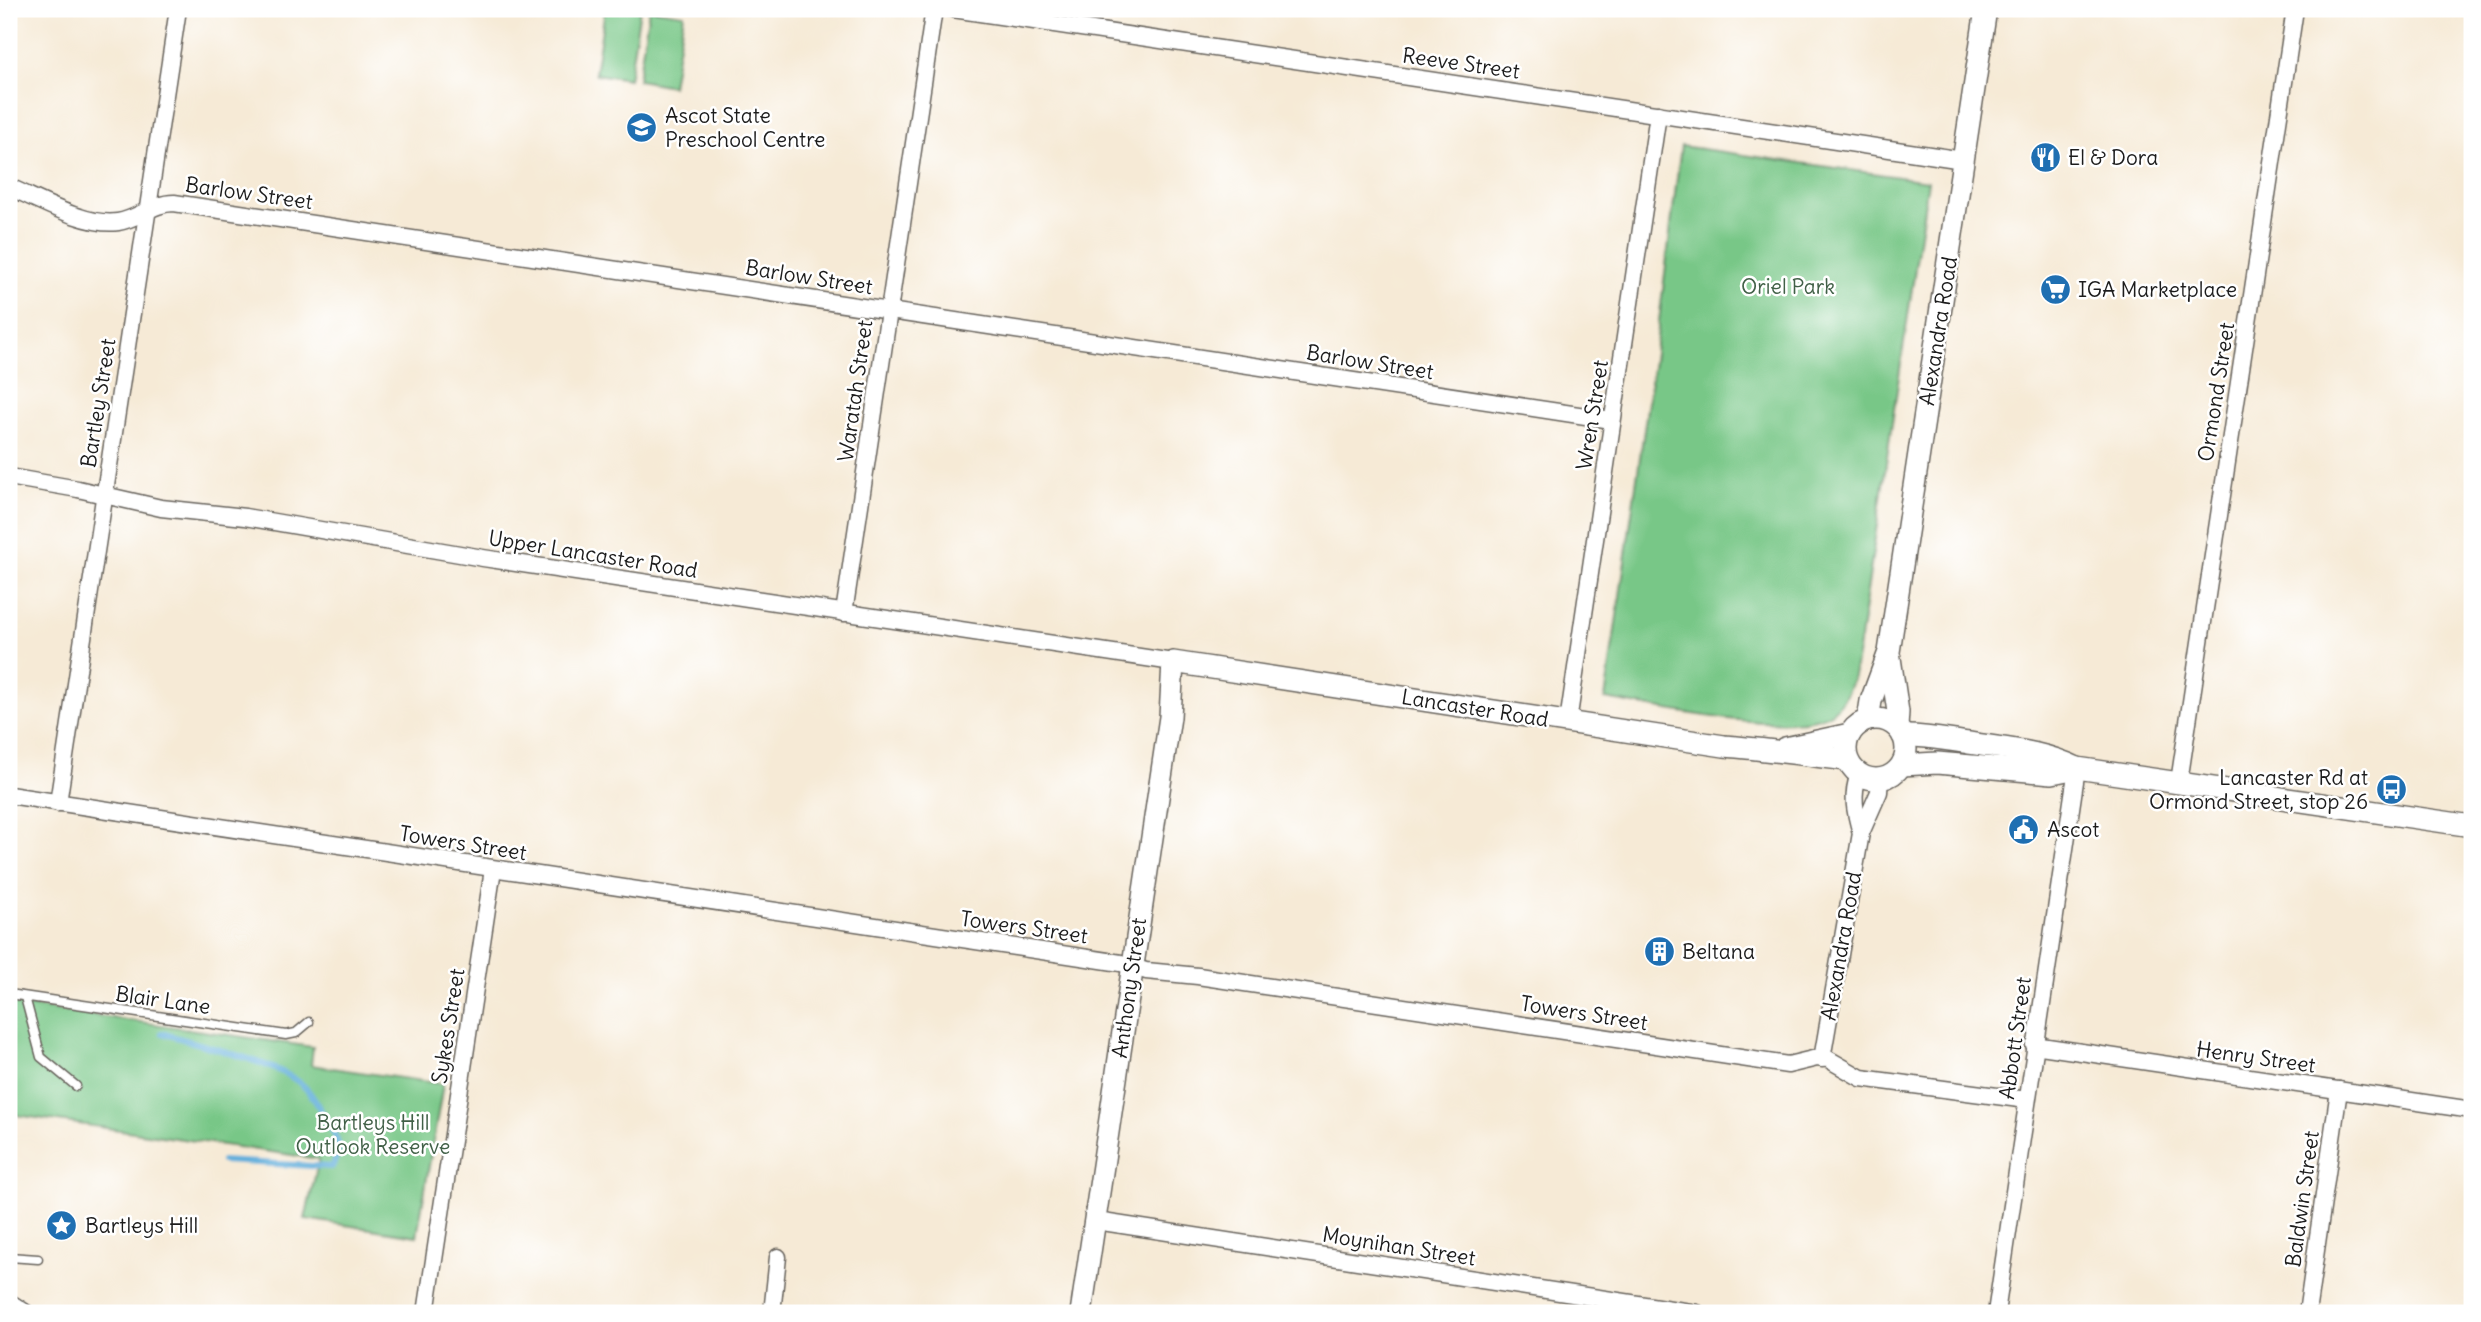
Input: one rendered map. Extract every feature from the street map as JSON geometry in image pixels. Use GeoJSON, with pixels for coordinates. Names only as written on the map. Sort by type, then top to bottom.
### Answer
{"type":"FeatureCollection","features":[{"type":"Feature","properties":{"kind":"street","name":"Bartley Street"},"geometry":{"type":"LineString","coordinates":[[58,803],[178,9]]}},
{"type":"Feature","properties":{"kind":"street","name":"Waratah Street"},"geometry":{"type":"LineString","coordinates":[[844,613],[934,9]]}},
{"type":"Feature","properties":{"kind":"street","name":"Reeve Street"},"geometry":{"type":"LineString","coordinates":[[953,9],[1963,160]]}},
{"type":"Feature","properties":{"kind":"street","name":"Alexandra Road"},"geometry":{"type":"LineString","coordinates":[[1868,720],[1871,701],[1889,652],[1986,9]]}},
{"type":"Feature","properties":{"kind":"street","name":"Ormond Street"},"geometry":{"type":"LineString","coordinates":[[2179,782],[2295,9]]}},
{"type":"Feature","properties":{"kind":"street","name":"Wren Street"},"geometry":{"type":"LineString","coordinates":[[1567,722],[1658,114]]}},
{"type":"Feature","properties":{"kind":"street","name":"Barlow Street"},"geometry":{"type":"LineString","coordinates":[[9,187],[82,217],[102,222],[121,222],[158,204],[174,203],[1612,420]]}},
{"type":"Feature","properties":{"kind":"street","name":"Upper Lancaster Road"},"geometry":{"type":"LineString","coordinates":[[9,477],[161,508],[244,517],[483,558],[1173,662]]}},
{"type":"Feature","properties":{"kind":"street","name":"Alexandra Road"},"geometry":{"type":"LineString","coordinates":[[1889,652],[1900,732]]}},
{"type":"Feature","properties":{"kind":"street","name":"Lancaster Road"},"geometry":{"type":"LineString","coordinates":[[1173,662],[1724,746],[1776,750],[1853,767]]}},
{"type":"Feature","properties":{"kind":"street","name":"Anthony Street"},"geometry":{"type":"LineString","coordinates":[[1081,1313],[1170,717],[1173,662]]}},
{"type":"Feature","properties":{"kind":"street"},"geometry":{"type":"LineString","coordinates":[[1900,732],[1905,755],[1902,765],[1889,777],[1872,780],[1853,767],[1846,742],[1850,734],[1854,727],[1868,720],[1878,719],[1888,722],[1900,732],[2054,757],[2077,768],[2472,826]]}},
{"type":"Feature","properties":{"kind":"street","name":"Lancaster Road"},"geometry":{"type":"LineString","coordinates":[[1776,750],[1850,734]]}},
{"type":"Feature","properties":{"kind":"street"},"geometry":{"type":"LineString","coordinates":[[1902,765],[1937,763],[2052,773],[2077,768]]}},
{"type":"Feature","properties":{"kind":"street","name":"Alexandra Road"},"geometry":{"type":"LineString","coordinates":[[1853,767],[1854,808],[1861,833]]}},
{"type":"Feature","properties":{"kind":"street","name":"Abbott Street"},"geometry":{"type":"LineString","coordinates":[[1996,1313],[2077,768]]}},
{"type":"Feature","properties":{"kind":"street","name":"Alexandra Road"},"geometry":{"type":"LineString","coordinates":[[1822,1059],[1861,833],[1879,792],[1880,779]]}},
{"type":"Feature","properties":{"kind":"street","name":"Towers Street"},"geometry":{"type":"LineString","coordinates":[[9,795],[1116,962],[1146,971],[1198,976],[1788,1065],[1822,1059]]}},
{"type":"Feature","properties":{"kind":"street","name":"Sykes Street"},"geometry":{"type":"LineString","coordinates":[[426,1313],[493,869]]}},
{"type":"Feature","properties":{"kind":"street","name":"Henry Street"},"geometry":{"type":"LineString","coordinates":[[2034,1045],[2472,1110]]}},
{"type":"Feature","properties":{"kind":"street"},"geometry":{"type":"LineString","coordinates":[[1822,1059],[1834,1062],[1861,1078],[2027,1100]]}},
{"type":"Feature","properties":{"kind":"street","name":"Baldwin Street"},"geometry":{"type":"LineString","coordinates":[[2307,1313],[2339,1090]]}},
{"type":"Feature","properties":{"kind":"street","name":"Moynihan Street"},"geometry":{"type":"LineString","coordinates":[[1096,1221],[1697,1313]]}},
{"type":"Feature","properties":{"kind":"street"},"geometry":{"type":"LineString","coordinates":[[772,1313],[778,1257]]}},
{"type":"Feature","properties":{"kind":"street"},"geometry":{"type":"LineString","coordinates":[[9,1302],[26,1313]]}},
{"type":"Feature","properties":{"kind":"lane","name":"Blair Lane"},"geometry":{"type":"LineString","coordinates":[[9,994],[286,1035],[296,1033],[309,1022]]}},
{"type":"Feature","properties":{"kind":"lane"},"geometry":{"type":"LineString","coordinates":[[26,997],[41,1056],[76,1086]]}},
{"type":"Feature","properties":{"kind":"lane"},"geometry":{"type":"LineString","coordinates":[[9,1257],[38,1259]]}},
{"type":"Feature","properties":{"kind":"green space"},"geometry":{"type":"Polygon","coordinates":[[[605,9],[640,9],[629,79],[595,74],[605,9]]]}},
{"type":"Feature","properties":{"kind":"green space"},"geometry":{"type":"Polygon","coordinates":[[[649,9],[684,14],[672,86],[638,80],[649,9]]]}},
{"type":"Feature","properties":{"kind":"green space","name":"Oriel Park"},"geometry":{"type":"Polygon","coordinates":[[[1681,146],[1928,181],[1855,669],[1845,697],[1839,705],[1832,712],[1814,719],[1756,722],[1605,699],[1654,361],[1681,146]]]}},
{"type":"Feature","properties":{"kind":"green space","name":"Bartleys Hill Outlook Reserve"},"geometry":{"type":"Polygon","coordinates":[[[9,1003],[313,1047],[311,1065],[443,1084],[417,1236],[305,1219],[319,1159],[9,1114],[9,1003]]]}},
{"type":"Feature","properties":{"kind":"waterway"},"geometry":{"type":"LineString","coordinates":[[162,1033],[234,1054],[288,1075],[311,1095],[338,1142],[338,1152],[332,1167],[222,1161]]}},
{"type":"Feature","properties":{"kind":"place","name":"Ascot State Preschool Centre"},"geometry":{"type":"Point","coordinates":[642,127]}},
{"type":"Feature","properties":{"kind":"place","name":"El & Dora"},"geometry":{"type":"Point","coordinates":[2045,157]}},
{"type":"Feature","properties":{"kind":"place","name":"IGA Marketplace"},"geometry":{"type":"Point","coordinates":[2055,289]}},
{"type":"Feature","properties":{"kind":"place","name":"Lancaster Rd at Ormond Street, stop 26"},"geometry":{"type":"Point","coordinates":[2391,789]}},
{"type":"Feature","properties":{"kind":"place","name":"Ascot"},"geometry":{"type":"Point","coordinates":[2024,829]}},
{"type":"Feature","properties":{"kind":"place","name":"Beltana"},"geometry":{"type":"Point","coordinates":[1659,951]}},
{"type":"Feature","properties":{"kind":"place","name":"Bartleys Hill"},"geometry":{"type":"Point","coordinates":[62,1225]}}]}
